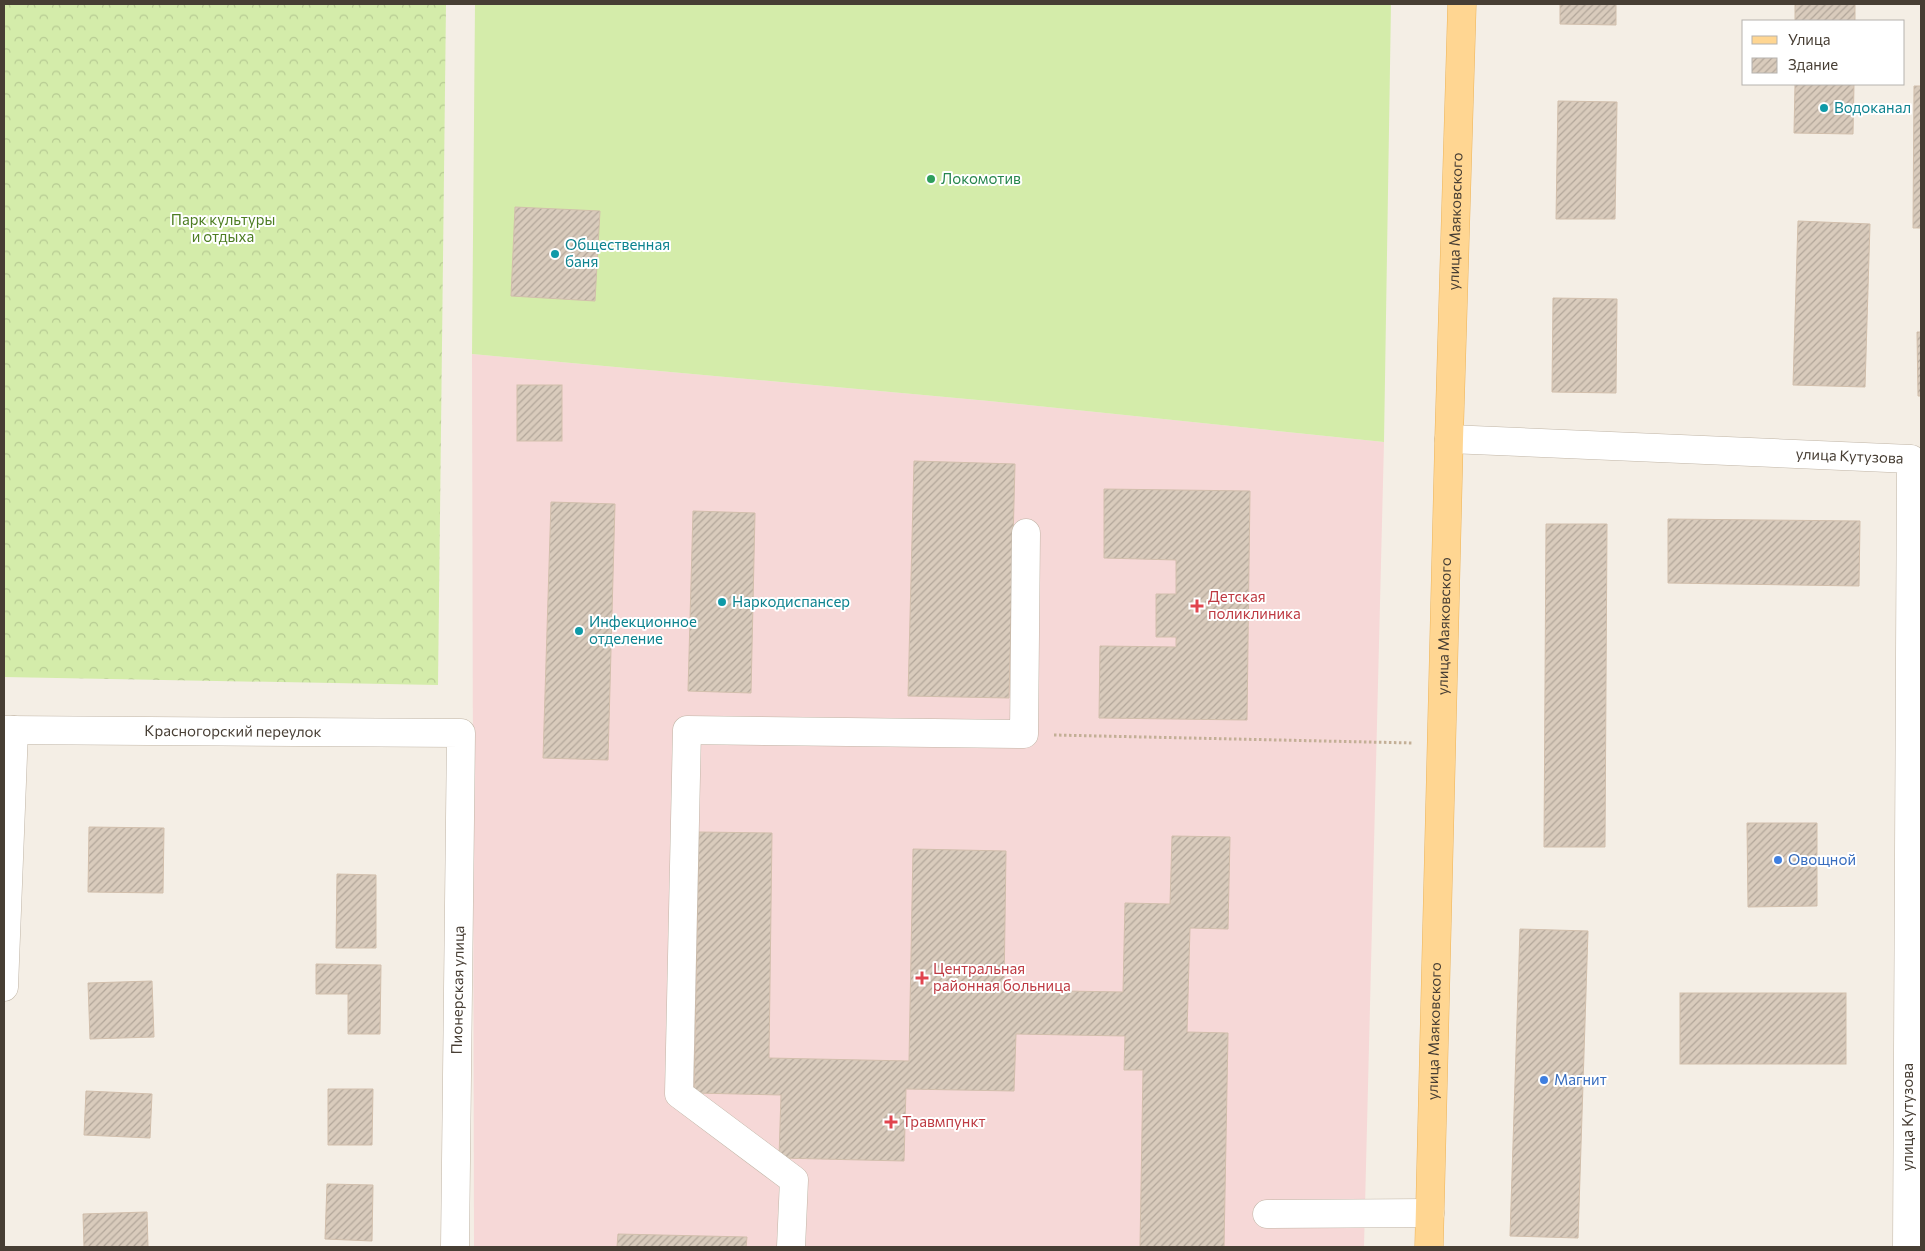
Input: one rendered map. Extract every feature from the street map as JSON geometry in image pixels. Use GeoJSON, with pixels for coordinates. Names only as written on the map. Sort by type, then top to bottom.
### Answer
{"type":"FeatureCollection","features":[{"type":"Feature","properties":{"kind":"main road","name":"улица Маяковского"},"geometry":{"type":"LineString","coordinates":[[1430,1247],[1449,439],[1462,4]]}},
{"type":"Feature","properties":{"kind":"street","name":"улица Кутузова"},"geometry":{"type":"LineString","coordinates":[[1449,439],[1911,458],[1916,668],[1907,1247]]}},
{"type":"Feature","properties":{"kind":"street"},"geometry":{"type":"LineString","coordinates":[[791,1247],[794,1180],[679,1094],[687,730],[1024,734],[1026,533]]}},
{"type":"Feature","properties":{"kind":"street"},"geometry":{"type":"LineString","coordinates":[[4,987],[9,730]]}},
{"type":"Feature","properties":{"kind":"street","name":"Красногорский переулок"},"geometry":{"type":"LineString","coordinates":[[9,730],[461,733]]}},
{"type":"Feature","properties":{"kind":"street","name":"Пионерская улица"},"geometry":{"type":"LineString","coordinates":[[455,1247],[461,733]]}},
{"type":"Feature","properties":{"kind":"street"},"geometry":{"type":"LineString","coordinates":[[1266,1214],[1430,1213]]}},
{"type":"Feature","properties":{"kind":"path"},"geometry":{"type":"LineString","coordinates":[[1024,734],[1442,743]]}},
{"type":"Feature","properties":{"kind":"shaded area","name":"Центральная районная больница"},"geometry":{"type":"Polygon","coordinates":[[[472,354],[989,401],[1384,442],[1364,1247],[474,1247],[472,354]]]}},
{"type":"Feature","properties":{"kind":"green space","name":"Парк культуры и отдыха"},"geometry":{"type":"Polygon","coordinates":[[[4,4],[446,4],[438,685],[4,677],[4,4]]]}},
{"type":"Feature","properties":{"kind":"green space","name":"Локомотив"},"geometry":{"type":"Polygon","coordinates":[[[475,4],[1391,4],[1384,442],[989,401],[472,354],[475,4]]]}},
{"type":"Feature","properties":{"kind":"building"},"geometry":{"type":"Polygon","coordinates":[[[1560,4],[1616,4],[1616,25],[1560,24],[1560,4]]]}},
{"type":"Feature","properties":{"kind":"building"},"geometry":{"type":"Polygon","coordinates":[[[1795,4],[1855,4],[1855,20],[1795,20],[1795,4]]]}},
{"type":"Feature","properties":{"kind":"building","name":"Водоканал"},"geometry":{"type":"Polygon","coordinates":[[[1795,85],[1854,85],[1853,134],[1794,133],[1795,85]]]}},
{"type":"Feature","properties":{"kind":"building"},"geometry":{"type":"Polygon","coordinates":[[[1914,86],[1921,86],[1921,228],[1913,228],[1914,86]]]}},
{"type":"Feature","properties":{"kind":"building"},"geometry":{"type":"Polygon","coordinates":[[[1558,101],[1617,102],[1615,219],[1556,219],[1558,101]]]}},
{"type":"Feature","properties":{"kind":"building","name":"Общественная баня"},"geometry":{"type":"Polygon","coordinates":[[[515,207],[600,211],[595,301],[511,296],[515,207]]]}},
{"type":"Feature","properties":{"kind":"building"},"geometry":{"type":"Polygon","coordinates":[[[1798,221],[1870,224],[1865,387],[1793,385],[1798,221]]]}},
{"type":"Feature","properties":{"kind":"building"},"geometry":{"type":"Polygon","coordinates":[[[1553,298],[1617,299],[1616,393],[1552,392],[1553,298]]]}},
{"type":"Feature","properties":{"kind":"building"},"geometry":{"type":"Polygon","coordinates":[[[1917,332],[1921,332],[1921,396],[1918,396],[1917,332]]]}},
{"type":"Feature","properties":{"kind":"building"},"geometry":{"type":"Polygon","coordinates":[[[517,385],[562,385],[562,441],[517,441],[517,385]]]}},
{"type":"Feature","properties":{"kind":"building"},"geometry":{"type":"Polygon","coordinates":[[[914,461],[1015,464],[1009,698],[908,696],[914,461]]]}},
{"type":"Feature","properties":{"kind":"building","name":"Детская поликлиника"},"geometry":{"type":"Polygon","coordinates":[[[1104,489],[1250,491],[1247,720],[1099,718],[1100,646],[1176,647],[1176,637],[1156,637],[1156,594],[1176,594],[1176,560],[1104,558],[1104,489]]]}},
{"type":"Feature","properties":{"kind":"building","name":"Инфекционное отделение"},"geometry":{"type":"Polygon","coordinates":[[[551,502],[615,504],[608,760],[543,758],[551,502]]]}},
{"type":"Feature","properties":{"kind":"building","name":"Наркодиспансер"},"geometry":{"type":"Polygon","coordinates":[[[693,511],[755,513],[751,693],[688,691],[693,511]]]}},
{"type":"Feature","properties":{"kind":"building"},"geometry":{"type":"Polygon","coordinates":[[[1668,519],[1860,521],[1859,586],[1668,583],[1668,519]]]}},
{"type":"Feature","properties":{"kind":"building"},"geometry":{"type":"Polygon","coordinates":[[[1546,524],[1607,524],[1605,847],[1544,847],[1546,524]]]}},
{"type":"Feature","properties":{"kind":"building"},"geometry":{"type":"Polygon","coordinates":[[[1747,823],[1817,823],[1817,906],[1748,907],[1747,823]]]}},
{"type":"Feature","properties":{"kind":"building"},"geometry":{"type":"Polygon","coordinates":[[[89,827],[164,828],[163,893],[88,892],[89,827]]]}},
{"type":"Feature","properties":{"kind":"building"},"geometry":{"type":"Polygon","coordinates":[[[699,832],[772,833],[769,1058],[909,1061],[913,849],[1006,851],[1004,990],[1123,992],[1125,903],[1170,904],[1172,836],[1230,837],[1228,929],[1190,928],[1187,1032],[1228,1033],[1224,1247],[1140,1247],[1143,1070],[1124,1070],[1125,1036],[1016,1034],[1014,1091],[906,1089],[904,1161],[779,1158],[781,1095],[694,1093],[699,832]]]}},
{"type":"Feature","properties":{"kind":"building"},"geometry":{"type":"Polygon","coordinates":[[[337,874],[376,875],[376,948],[336,948],[337,874]]]}},
{"type":"Feature","properties":{"kind":"building"},"geometry":{"type":"Polygon","coordinates":[[[1520,929],[1588,931],[1578,1238],[1510,1236],[1520,929]]]}},
{"type":"Feature","properties":{"kind":"building"},"geometry":{"type":"Polygon","coordinates":[[[316,964],[381,965],[380,1034],[348,1034],[348,994],[316,994],[316,964]]]}},
{"type":"Feature","properties":{"kind":"building"},"geometry":{"type":"Polygon","coordinates":[[[152,981],[154,1037],[90,1039],[88,983],[152,981]]]}},
{"type":"Feature","properties":{"kind":"building"},"geometry":{"type":"Polygon","coordinates":[[[1680,993],[1846,993],[1846,1064],[1680,1064],[1680,993]]]}},
{"type":"Feature","properties":{"kind":"building"},"geometry":{"type":"Polygon","coordinates":[[[328,1089],[373,1089],[372,1145],[328,1145],[328,1089]]]}},
{"type":"Feature","properties":{"kind":"building"},"geometry":{"type":"Polygon","coordinates":[[[86,1091],[152,1094],[150,1138],[84,1135],[86,1091]]]}},
{"type":"Feature","properties":{"kind":"building"},"geometry":{"type":"Polygon","coordinates":[[[327,1184],[373,1185],[372,1241],[325,1239],[327,1184]]]}},
{"type":"Feature","properties":{"kind":"building"},"geometry":{"type":"Polygon","coordinates":[[[147,1212],[148,1247],[84,1247],[83,1214],[147,1212]]]}},
{"type":"Feature","properties":{"kind":"building"},"geometry":{"type":"Polygon","coordinates":[[[618,1234],[747,1237],[746,1247],[617,1247],[618,1234]]]}},
{"type":"Feature","properties":{"kind":"place","name":"Водоканал"},"geometry":{"type":"Point","coordinates":[1824,108]}},
{"type":"Feature","properties":{"kind":"place","name":"Локомотив"},"geometry":{"type":"Point","coordinates":[931,179]}},
{"type":"Feature","properties":{"kind":"place","name":"Общественная баня"},"geometry":{"type":"Point","coordinates":[555,254]}},
{"type":"Feature","properties":{"kind":"place","name":"Наркодиспансер"},"geometry":{"type":"Point","coordinates":[722,602]}},
{"type":"Feature","properties":{"kind":"place","name":"Детская поликлиника"},"geometry":{"type":"Point","coordinates":[1197,606]}},
{"type":"Feature","properties":{"kind":"place","name":"Инфекционное отделение"},"geometry":{"type":"Point","coordinates":[579,631]}},
{"type":"Feature","properties":{"kind":"place","name":"Овощной"},"geometry":{"type":"Point","coordinates":[1778,860]}},
{"type":"Feature","properties":{"kind":"place","name":"Центральная районная больница"},"geometry":{"type":"Point","coordinates":[922,978]}},
{"type":"Feature","properties":{"kind":"place","name":"Магнит"},"geometry":{"type":"Point","coordinates":[1544,1080]}},
{"type":"Feature","properties":{"kind":"place","name":"Травмпункт"},"geometry":{"type":"Point","coordinates":[891,1122]}}]}
